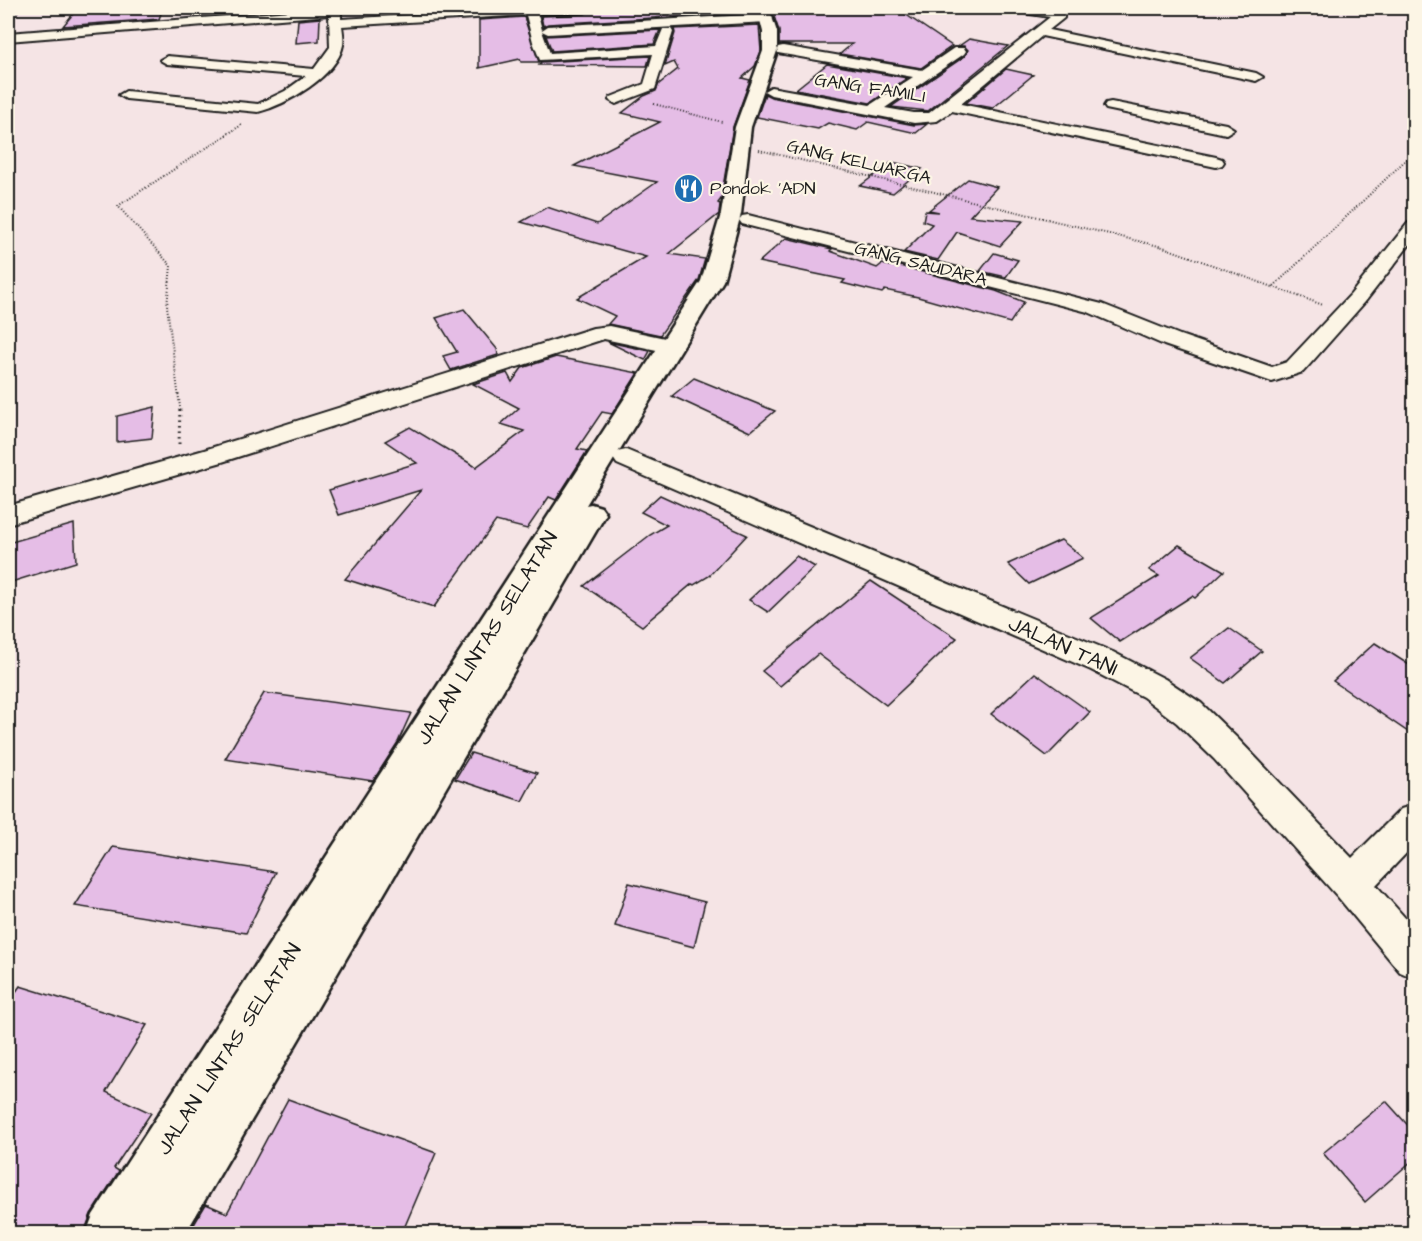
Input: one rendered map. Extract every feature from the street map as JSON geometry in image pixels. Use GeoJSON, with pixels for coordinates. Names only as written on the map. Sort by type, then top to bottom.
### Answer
{"type":"FeatureCollection","features":[{"type":"Feature","properties":{"kind":"highway","name":"JALAN LINTAS SELATAN"},"geometry":{"type":"LineString","coordinates":[[155,1233],[330,941],[723,298],[736,268],[748,220],[748,146],[760,125],[783,51],[785,31],[769,11]]}},
{"type":"Feature","properties":{"kind":"highway","name":"JALAN LINTAS SELATAN"},"geometry":{"type":"LineString","coordinates":[[112,1233],[712,281],[731,214],[770,51],[769,11]]}},
{"type":"Feature","properties":{"kind":"street"},"geometry":{"type":"LineString","coordinates":[[8,8],[13,8]]}},
{"type":"Feature","properties":{"kind":"street"},"geometry":{"type":"LineString","coordinates":[[8,37],[335,14],[585,8]]}},
{"type":"Feature","properties":{"kind":"street","name":"GANG FAMILI"},"geometry":{"type":"LineString","coordinates":[[771,91],[923,119],[932,118],[985,78],[1060,15],[1017,8]]}},
{"type":"Feature","properties":{"kind":"street"},"geometry":{"type":"LineString","coordinates":[[531,11],[539,42],[547,57],[662,50]]}},
{"type":"Feature","properties":{"kind":"street"},"geometry":{"type":"LineString","coordinates":[[536,31],[670,24],[769,11]]}},
{"type":"Feature","properties":{"kind":"street"},"geometry":{"type":"LineString","coordinates":[[126,95],[258,108],[268,106],[328,63],[336,48],[335,14]]}},
{"type":"Feature","properties":{"kind":"street"},"geometry":{"type":"LineString","coordinates":[[620,99],[650,86],[670,24]]}},
{"type":"Feature","properties":{"kind":"street"},"geometry":{"type":"LineString","coordinates":[[1038,32],[1256,77]]}},
{"type":"Feature","properties":{"kind":"street"},"geometry":{"type":"LineString","coordinates":[[783,51],[826,56],[926,75]]}},
{"type":"Feature","properties":{"kind":"street"},"geometry":{"type":"LineString","coordinates":[[873,110],[959,51]]}},
{"type":"Feature","properties":{"kind":"street"},"geometry":{"type":"LineString","coordinates":[[167,60],[316,73]]}},
{"type":"Feature","properties":{"kind":"street"},"geometry":{"type":"LineString","coordinates":[[950,106],[1216,162]]}},
{"type":"Feature","properties":{"kind":"street"},"geometry":{"type":"LineString","coordinates":[[1111,106],[1226,129]]}},
{"type":"Feature","properties":{"kind":"street"},"geometry":{"type":"LineString","coordinates":[[1118,142],[1141,112]]}},
{"type":"Feature","properties":{"kind":"street","name":"GANG SAUDARA"},"geometry":{"type":"LineString","coordinates":[[748,220],[1095,308],[1172,340],[1272,375],[1295,367],[1344,313],[1414,227]]}},
{"type":"Feature","properties":{"kind":"street"},"geometry":{"type":"LineString","coordinates":[[8,515],[179,465],[601,333],[609,332],[671,346]]}},
{"type":"Feature","properties":{"kind":"street","name":"JALAN TANI"},"geometry":{"type":"LineString","coordinates":[[626,458],[1102,661],[1154,688],[1189,713],[1226,749],[1351,884],[1414,958]]}},
{"type":"Feature","properties":{"kind":"street"},"geometry":{"type":"LineString","coordinates":[[1351,884],[1414,821]]}},
{"type":"Feature","properties":{"kind":"path","name":"GANG KELUARGA"},"geometry":{"type":"LineString","coordinates":[[620,99],[748,146],[1163,247],[1344,313]]}},
{"type":"Feature","properties":{"kind":"path"},"geometry":{"type":"LineString","coordinates":[[179,465],[180,405],[166,306],[171,266],[118,206],[268,106]]}},
{"type":"Feature","properties":{"kind":"path"},"geometry":{"type":"LineString","coordinates":[[1273,287],[1414,152]]}},
{"type":"Feature","properties":{"kind":"building"},"geometry":{"type":"Polygon","coordinates":[[[163,8],[159,19],[63,26],[77,9],[163,8]]]}},
{"type":"Feature","properties":{"kind":"building"},"geometry":{"type":"Polygon","coordinates":[[[657,8],[657,15],[725,10],[723,8],[755,8],[756,12],[543,26],[541,16],[585,14],[593,9],[657,8]]]}},
{"type":"Feature","properties":{"kind":"building"},"geometry":{"type":"Polygon","coordinates":[[[771,8],[896,8],[952,46],[921,68],[840,54],[852,44],[779,44],[779,31],[771,8]]]}},
{"type":"Feature","properties":{"kind":"building"},"geometry":{"type":"Polygon","coordinates":[[[524,17],[539,62],[521,62],[520,59],[479,68],[479,20],[524,17]]]}},
{"type":"Feature","properties":{"kind":"building"},"geometry":{"type":"Polygon","coordinates":[[[320,18],[319,41],[296,43],[298,20],[320,18]]]}},
{"type":"Feature","properties":{"kind":"building"},"geometry":{"type":"Polygon","coordinates":[[[759,25],[761,51],[755,66],[742,78],[750,80],[733,127],[721,199],[718,203],[720,204],[719,214],[669,254],[705,259],[699,280],[660,335],[608,324],[615,316],[577,298],[646,257],[521,222],[547,207],[597,224],[657,182],[574,166],[660,122],[622,113],[644,96],[656,91],[659,84],[678,69],[674,62],[665,66],[675,33],[674,29],[759,25]]]}},
{"type":"Feature","properties":{"kind":"building"},"geometry":{"type":"Polygon","coordinates":[[[660,30],[654,44],[552,51],[546,36],[660,30]]]}},
{"type":"Feature","properties":{"kind":"building"},"geometry":{"type":"Polygon","coordinates":[[[969,39],[1008,46],[928,111],[891,107],[965,56],[968,50],[964,46],[959,46],[969,39]]]}},
{"type":"Feature","properties":{"kind":"building"},"geometry":{"type":"Polygon","coordinates":[[[650,56],[647,66],[539,65],[541,62],[650,56]]]}},
{"type":"Feature","properties":{"kind":"building"},"geometry":{"type":"Polygon","coordinates":[[[827,64],[907,78],[870,103],[796,89],[827,64]]]}},
{"type":"Feature","properties":{"kind":"building"},"geometry":{"type":"Polygon","coordinates":[[[1006,69],[1033,75],[993,108],[966,103],[1006,69]]]}},
{"type":"Feature","properties":{"kind":"building"},"geometry":{"type":"Polygon","coordinates":[[[765,94],[914,125],[927,124],[916,133],[868,122],[857,130],[828,123],[818,129],[757,117],[765,94]]]}},
{"type":"Feature","properties":{"kind":"building"},"geometry":{"type":"Polygon","coordinates":[[[892,162],[922,169],[893,193],[860,186],[892,162]]]}},
{"type":"Feature","properties":{"kind":"building"},"geometry":{"type":"Polygon","coordinates":[[[968,179],[997,187],[970,216],[1023,221],[1000,246],[957,232],[938,260],[904,252],[932,224],[923,221],[925,211],[939,212],[929,210],[968,179]]]}},
{"type":"Feature","properties":{"kind":"building"},"geometry":{"type":"Polygon","coordinates":[[[786,238],[832,249],[830,251],[877,268],[882,264],[890,266],[892,264],[996,291],[1024,302],[1010,323],[918,297],[885,290],[882,293],[842,283],[845,280],[759,262],[786,238]]]}},
{"type":"Feature","properties":{"kind":"building"},"geometry":{"type":"Polygon","coordinates":[[[994,253],[1018,260],[1006,277],[980,271],[994,253]]]}},
{"type":"Feature","properties":{"kind":"building"},"geometry":{"type":"Polygon","coordinates":[[[464,309],[497,349],[498,355],[451,370],[443,356],[457,352],[436,318],[464,309]]]}},
{"type":"Feature","properties":{"kind":"building"},"geometry":{"type":"Polygon","coordinates":[[[608,342],[650,351],[645,360],[608,342]]]}},
{"type":"Feature","properties":{"kind":"building"},"geometry":{"type":"Polygon","coordinates":[[[556,357],[638,373],[612,414],[602,412],[577,449],[587,451],[556,500],[549,497],[527,529],[496,521],[434,607],[345,579],[421,490],[339,515],[329,490],[417,463],[385,441],[410,427],[476,467],[524,431],[501,424],[519,408],[473,384],[507,373],[512,382],[522,368],[556,357]]]}},
{"type":"Feature","properties":{"kind":"building"},"geometry":{"type":"Polygon","coordinates":[[[694,378],[775,411],[750,432],[672,396],[694,378]]]}},
{"type":"Feature","properties":{"kind":"building"},"geometry":{"type":"Polygon","coordinates":[[[155,407],[152,438],[117,442],[117,416],[155,407]]]}},
{"type":"Feature","properties":{"kind":"building"},"geometry":{"type":"Polygon","coordinates":[[[660,495],[747,535],[709,576],[692,584],[642,626],[584,586],[650,535],[667,525],[641,512],[660,495]]]}},
{"type":"Feature","properties":{"kind":"building"},"geometry":{"type":"Polygon","coordinates":[[[74,524],[76,562],[8,583],[8,543],[74,524]]]}},
{"type":"Feature","properties":{"kind":"building"},"geometry":{"type":"Polygon","coordinates":[[[1061,540],[1083,558],[1029,584],[1008,564],[1061,540]]]}},
{"type":"Feature","properties":{"kind":"building"},"geometry":{"type":"Polygon","coordinates":[[[1179,545],[1224,571],[1195,598],[1192,596],[1120,642],[1091,618],[1159,576],[1149,570],[1179,545]]]}},
{"type":"Feature","properties":{"kind":"building"},"geometry":{"type":"Polygon","coordinates":[[[796,556],[815,567],[768,612],[749,600],[796,556]]]}},
{"type":"Feature","properties":{"kind":"building"},"geometry":{"type":"Polygon","coordinates":[[[871,581],[957,638],[886,705],[818,654],[780,686],[762,671],[871,581]]]}},
{"type":"Feature","properties":{"kind":"building"},"geometry":{"type":"Polygon","coordinates":[[[1229,628],[1262,651],[1225,683],[1190,658],[1229,628]]]}},
{"type":"Feature","properties":{"kind":"building"},"geometry":{"type":"Polygon","coordinates":[[[1375,643],[1414,668],[1414,736],[1333,681],[1375,643]]]}},
{"type":"Feature","properties":{"kind":"building"},"geometry":{"type":"Polygon","coordinates":[[[1035,673],[1090,712],[1047,756],[991,714],[1035,673]]]}},
{"type":"Feature","properties":{"kind":"building"},"geometry":{"type":"Polygon","coordinates":[[[264,693],[411,713],[398,742],[373,781],[225,759],[264,693]]]}},
{"type":"Feature","properties":{"kind":"building"},"geometry":{"type":"Polygon","coordinates":[[[471,753],[537,773],[522,801],[455,779],[471,753]]]}},
{"type":"Feature","properties":{"kind":"building"},"geometry":{"type":"Polygon","coordinates":[[[113,847],[276,872],[246,933],[75,906],[113,847]]]}},
{"type":"Feature","properties":{"kind":"building"},"geometry":{"type":"Polygon","coordinates":[[[629,883],[705,902],[694,947],[615,926],[629,883]]]}},
{"type":"Feature","properties":{"kind":"building"},"geometry":{"type":"Polygon","coordinates":[[[20,986],[147,1025],[106,1092],[151,1113],[114,1168],[119,1171],[91,1214],[84,1233],[18,1233],[8,1227],[8,1003],[20,986]]]}},
{"type":"Feature","properties":{"kind":"building"},"geometry":{"type":"Polygon","coordinates":[[[288,1099],[436,1153],[402,1233],[189,1233],[206,1204],[227,1213],[288,1099]]]}},
{"type":"Feature","properties":{"kind":"building"},"geometry":{"type":"Polygon","coordinates":[[[1386,1101],[1414,1132],[1414,1159],[1365,1202],[1323,1153],[1386,1101]]]}},
{"type":"Feature","properties":{"kind":"place","name":"Pondok 'ADN"},"geometry":{"type":"Point","coordinates":[689,188]}}]}
